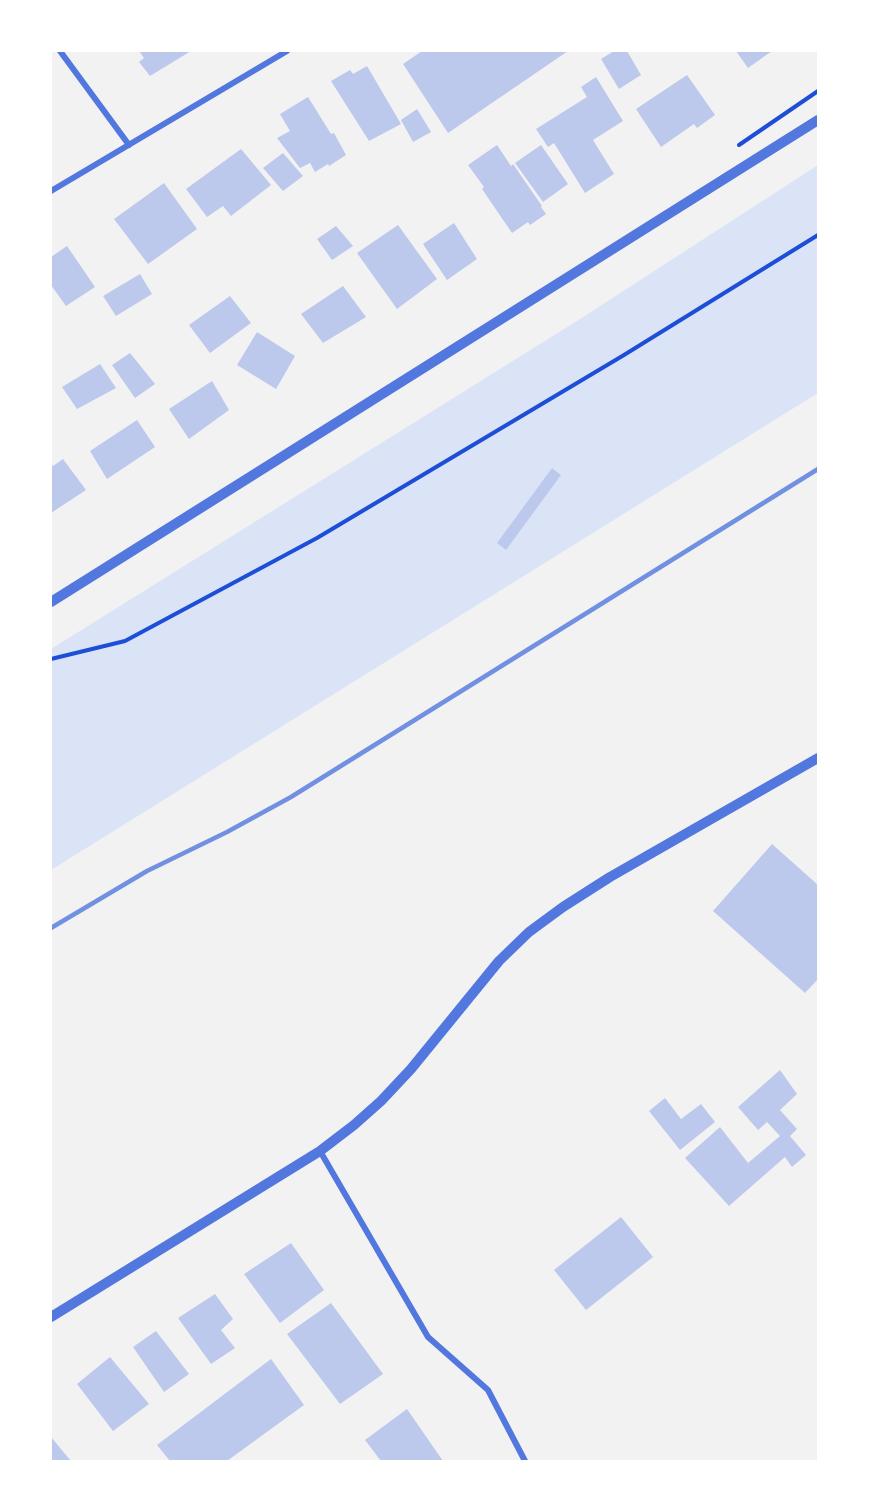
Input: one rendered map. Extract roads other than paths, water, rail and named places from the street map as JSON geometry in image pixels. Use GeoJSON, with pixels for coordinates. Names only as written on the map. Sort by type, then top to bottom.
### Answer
{"type":"FeatureCollection","features":[{"type":"Feature","properties":{"kind":"street"},"geometry":{"type":"LineString","coordinates":[[60,51],[129,145]]}},
{"type":"Feature","properties":{"kind":"street"},"geometry":{"type":"LineString","coordinates":[[51,191],[287,51]]}},
{"type":"Feature","properties":{"kind":"street"},"geometry":{"type":"LineString","coordinates":[[51,602],[818,120]]}},
{"type":"Feature","properties":{"kind":"street"},"geometry":{"type":"LineString","coordinates":[[51,1317],[320,1151],[381,1101],[411,1069],[499,961],[529,932],[563,907],[610,877],[818,758]]}},
{"type":"Feature","properties":{"kind":"street"},"geometry":{"type":"LineString","coordinates":[[320,1151],[428,1337],[488,1390],[525,1461]]}},
{"type":"Feature","properties":{"kind":"railway"},"geometry":{"type":"LineString","coordinates":[[51,928],[147,871],[227,832],[291,797],[818,469]]}}]}
